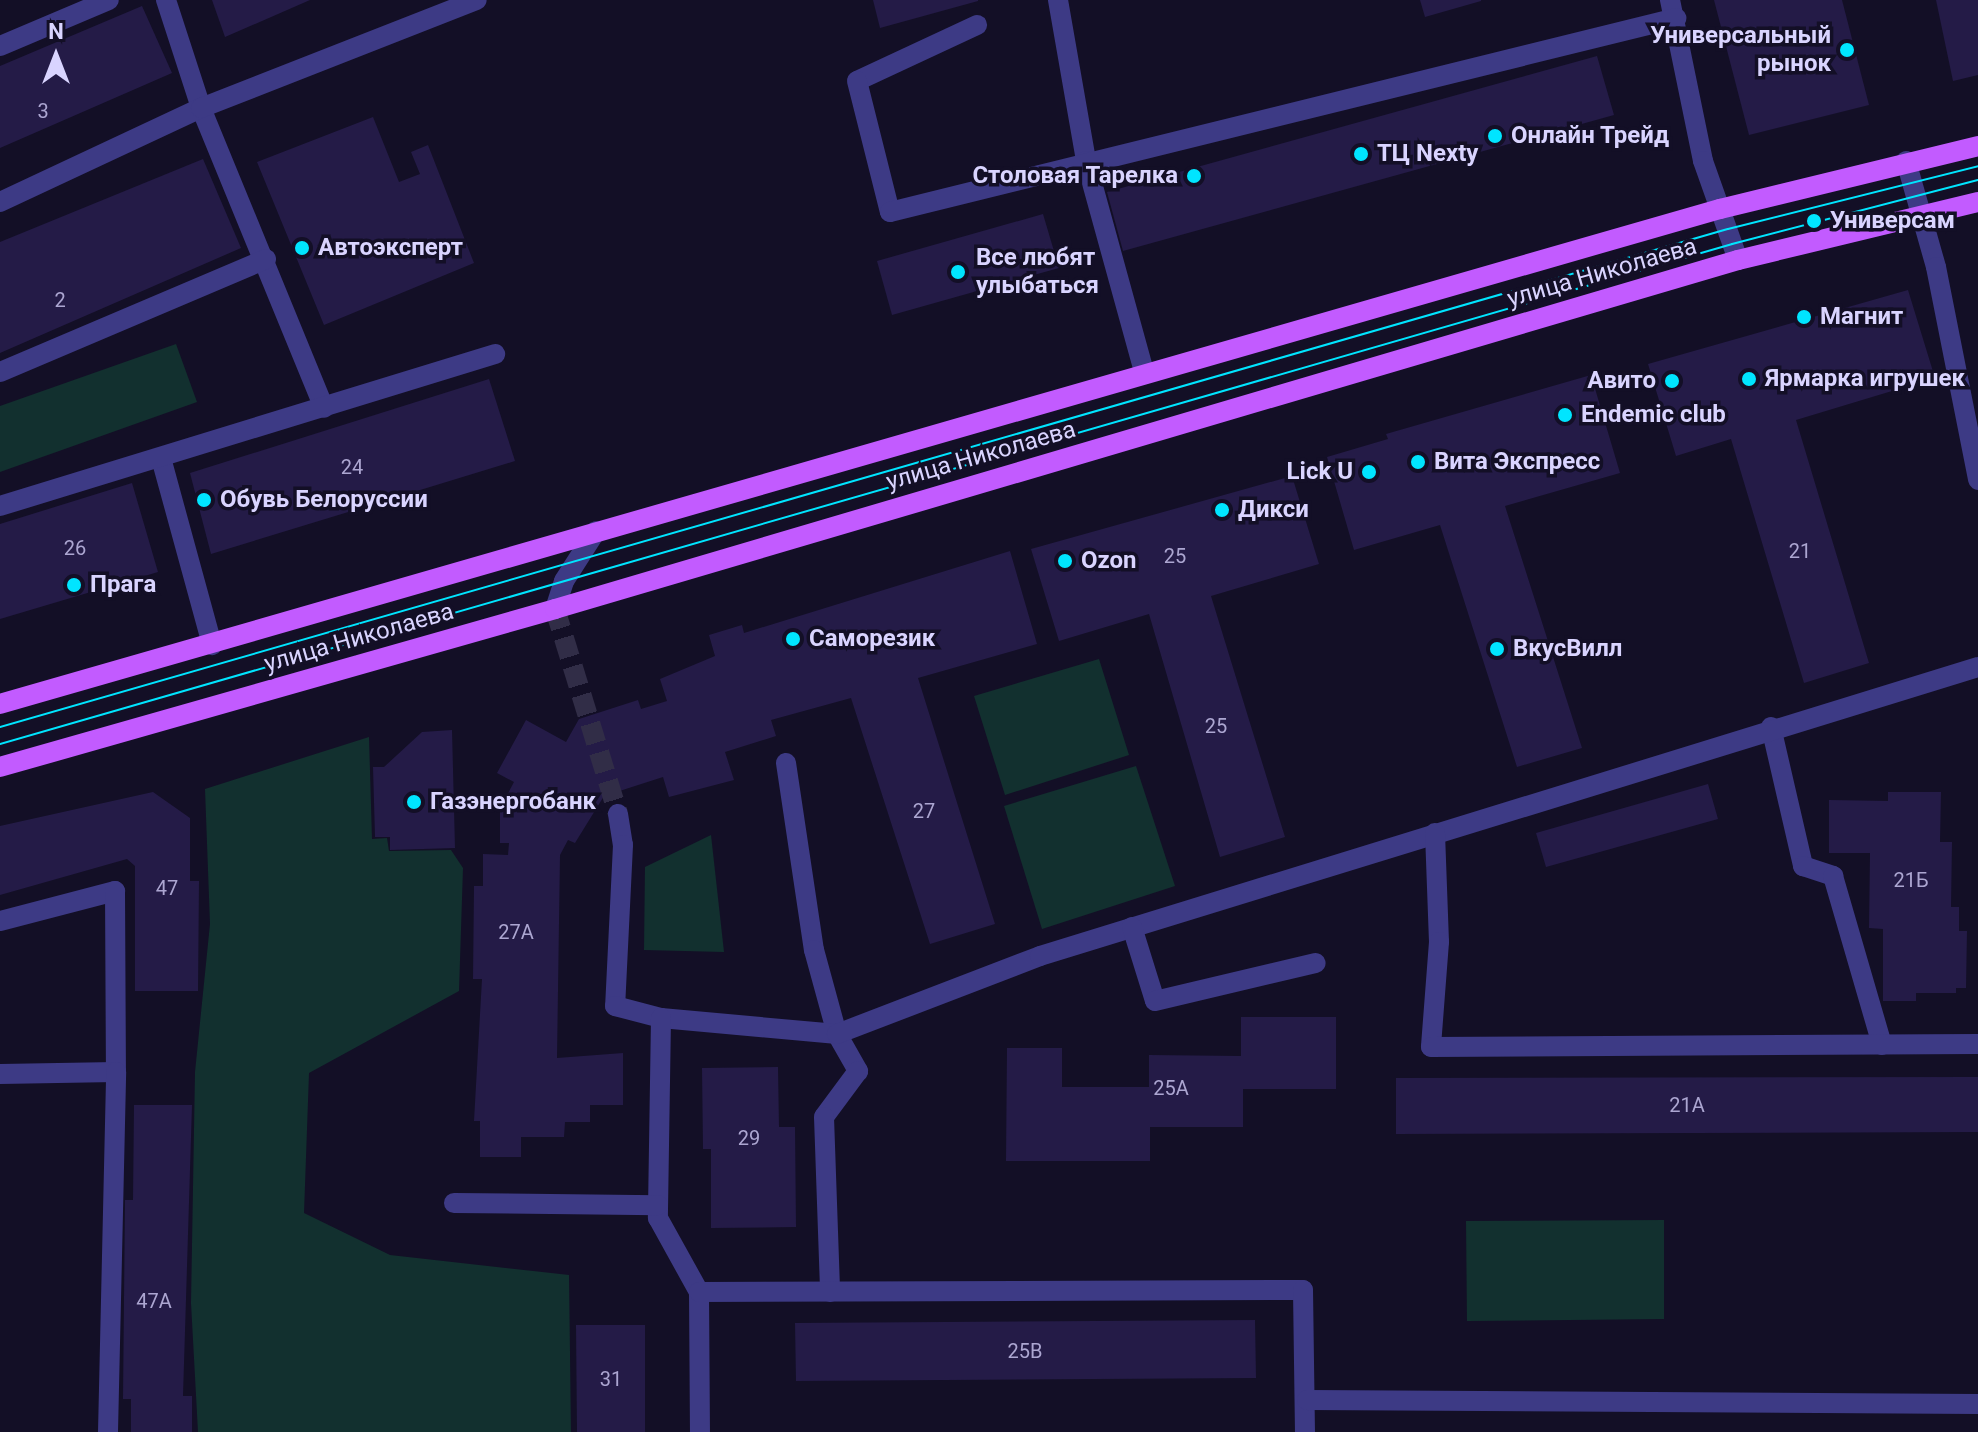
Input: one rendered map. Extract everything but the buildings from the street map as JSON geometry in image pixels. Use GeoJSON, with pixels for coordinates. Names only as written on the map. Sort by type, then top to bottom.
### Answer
{"type":"FeatureCollection","features":[{"type":"Feature","properties":{"kind":"main road","name":"улица Николаева"},"geometry":{"type":"LineString","coordinates":[[0,704],[212,645],[1144,372],[1720,209],[1906,161],[1978,146]]}},
{"type":"Feature","properties":{"kind":"main road","name":"улица Николаева"},"geometry":{"type":"LineString","coordinates":[[0,767],[555,609],[1738,260],[1978,202]]}},
{"type":"Feature","properties":{"kind":"street"},"geometry":{"type":"LineString","coordinates":[[0,46],[109,0]]}},
{"type":"Feature","properties":{"kind":"street"},"geometry":{"type":"LineString","coordinates":[[166,0],[201,108],[266,259],[324,408]]}},
{"type":"Feature","properties":{"kind":"street"},"geometry":{"type":"LineString","coordinates":[[0,202],[201,108],[477,0]]}},
{"type":"Feature","properties":{"kind":"street"},"geometry":{"type":"LineString","coordinates":[[1058,0],[1086,161],[1144,372]]}},
{"type":"Feature","properties":{"kind":"street"},"geometry":{"type":"LineString","coordinates":[[977,25],[857,81],[890,212],[1673,9],[1703,161],[1738,260]]}},
{"type":"Feature","properties":{"kind":"street"},"geometry":{"type":"LineString","coordinates":[[1906,161],[1923,213],[1978,480]]}},
{"type":"Feature","properties":{"kind":"street"},"geometry":{"type":"LineString","coordinates":[[0,372],[266,259]]}},
{"type":"Feature","properties":{"kind":"street"},"geometry":{"type":"LineString","coordinates":[[0,506],[495,354]]}},
{"type":"Feature","properties":{"kind":"street"},"geometry":{"type":"LineString","coordinates":[[161,458],[212,645]]}},
{"type":"Feature","properties":{"kind":"street"},"geometry":{"type":"LineString","coordinates":[[555,609],[564,581],[596,531]]}},
{"type":"Feature","properties":{"kind":"street"},"geometry":{"type":"LineString","coordinates":[[618,814],[623,845],[615,1006],[661,1018],[837,1034],[1040,956],[1771,727],[1978,667]]}},
{"type":"Feature","properties":{"kind":"street"},"geometry":{"type":"LineString","coordinates":[[1771,727],[1803,866],[1833,876],[1882,1045]]}},
{"type":"Feature","properties":{"kind":"street"},"geometry":{"type":"LineString","coordinates":[[786,763],[814,950],[837,1034],[858,1071],[824,1117],[830,1292]]}},
{"type":"Feature","properties":{"kind":"street"},"geometry":{"type":"LineString","coordinates":[[1435,833],[1439,942],[1431,1047],[1978,1044]]}},
{"type":"Feature","properties":{"kind":"street"},"geometry":{"type":"LineString","coordinates":[[0,921],[115,891],[116,1072],[108,1432]]}},
{"type":"Feature","properties":{"kind":"street"},"geometry":{"type":"LineString","coordinates":[[1132,927],[1155,1001],[1316,963]]}},
{"type":"Feature","properties":{"kind":"street"},"geometry":{"type":"LineString","coordinates":[[661,1018],[658,1218],[699,1292],[700,1432]]}},
{"type":"Feature","properties":{"kind":"street"},"geometry":{"type":"LineString","coordinates":[[0,1074],[116,1072]]}},
{"type":"Feature","properties":{"kind":"street"},"geometry":{"type":"LineString","coordinates":[[454,1203],[658,1205]]}},
{"type":"Feature","properties":{"kind":"street"},"geometry":{"type":"LineString","coordinates":[[699,1292],[1303,1290],[1307,1400],[1305,1432]]}},
{"type":"Feature","properties":{"kind":"street"},"geometry":{"type":"LineString","coordinates":[[1307,1400],[1978,1404]]}},
{"type":"Feature","properties":{"kind":"green space"},"geometry":{"type":"Polygon","coordinates":[[[176,344],[197,402],[0,472],[0,406],[176,344]]]}},
{"type":"Feature","properties":{"kind":"green space"},"geometry":{"type":"Polygon","coordinates":[[[1099,659],[1129,755],[1005,795],[974,696],[1099,659]]]}},
{"type":"Feature","properties":{"kind":"green space"},"geometry":{"type":"Polygon","coordinates":[[[369,737],[372,839],[387,838],[389,851],[451,850],[463,868],[459,991],[309,1073],[304,1213],[390,1255],[569,1275],[571,1432],[198,1432],[191,1303],[195,1072],[210,924],[205,789],[369,737]]]}},
{"type":"Feature","properties":{"kind":"green space"},"geometry":{"type":"Polygon","coordinates":[[[1136,766],[1175,886],[1042,929],[1004,806],[1136,766]]]}},
{"type":"Feature","properties":{"kind":"green space"},"geometry":{"type":"Polygon","coordinates":[[[711,835],[724,952],[644,950],[645,867],[711,835]]]}},
{"type":"Feature","properties":{"kind":"green space"},"geometry":{"type":"Polygon","coordinates":[[[1664,1220],[1664,1319],[1467,1321],[1466,1221],[1664,1220]]]}},
{"type":"Feature","properties":{"kind":"tunnel"},"geometry":{"type":"LineString","coordinates":[[555,609],[618,814]]}},
{"type":"Feature","properties":{"kind":"tram line"},"geometry":{"type":"LineString","coordinates":[[0,727],[1728,229],[1978,166]]}},
{"type":"Feature","properties":{"kind":"tram line"},"geometry":{"type":"LineString","coordinates":[[0,744],[1732,244],[1978,180]]}},
{"type":"Feature","properties":{"kind":"place","name":"Универсальный рынок"},"geometry":{"type":"Point","coordinates":[1847,50]}},
{"type":"Feature","properties":{"kind":"place","name":"Онлайн Трейд"},"geometry":{"type":"Point","coordinates":[1495,136]}},
{"type":"Feature","properties":{"kind":"place","name":"ТЦ Nexty"},"geometry":{"type":"Point","coordinates":[1361,154]}},
{"type":"Feature","properties":{"kind":"place","name":"Столовая Тарелка"},"geometry":{"type":"Point","coordinates":[1194,176]}},
{"type":"Feature","properties":{"kind":"place","name":"Универсам"},"geometry":{"type":"Point","coordinates":[1814,221]}},
{"type":"Feature","properties":{"kind":"place","name":"Автоэксперт"},"geometry":{"type":"Point","coordinates":[302,248]}},
{"type":"Feature","properties":{"kind":"place","name":"Все любят улыбаться"},"geometry":{"type":"Point","coordinates":[958,272]}},
{"type":"Feature","properties":{"kind":"place","name":"Магнит"},"geometry":{"type":"Point","coordinates":[1804,317]}},
{"type":"Feature","properties":{"kind":"place","name":"Ярмарка игрушек"},"geometry":{"type":"Point","coordinates":[1749,379]}},
{"type":"Feature","properties":{"kind":"place","name":"Авито"},"geometry":{"type":"Point","coordinates":[1672,381]}},
{"type":"Feature","properties":{"kind":"place","name":"Endemic club"},"geometry":{"type":"Point","coordinates":[1565,415]}},
{"type":"Feature","properties":{"kind":"place","name":"Вита Экспресс"},"geometry":{"type":"Point","coordinates":[1418,462]}},
{"type":"Feature","properties":{"kind":"place","name":"Lick U"},"geometry":{"type":"Point","coordinates":[1369,472]}},
{"type":"Feature","properties":{"kind":"place","name":"Обувь Белоруссии"},"geometry":{"type":"Point","coordinates":[204,500]}},
{"type":"Feature","properties":{"kind":"place","name":"Дикси"},"geometry":{"type":"Point","coordinates":[1222,510]}},
{"type":"Feature","properties":{"kind":"place","name":"Ozon"},"geometry":{"type":"Point","coordinates":[1065,561]}},
{"type":"Feature","properties":{"kind":"place","name":"Прага"},"geometry":{"type":"Point","coordinates":[74,585]}},
{"type":"Feature","properties":{"kind":"place","name":"Саморезик"},"geometry":{"type":"Point","coordinates":[793,639]}},
{"type":"Feature","properties":{"kind":"place","name":"ВкусВилл"},"geometry":{"type":"Point","coordinates":[1497,649]}},
{"type":"Feature","properties":{"kind":"place","name":"Газэнергобанк"},"geometry":{"type":"Point","coordinates":[414,802]}}]}
